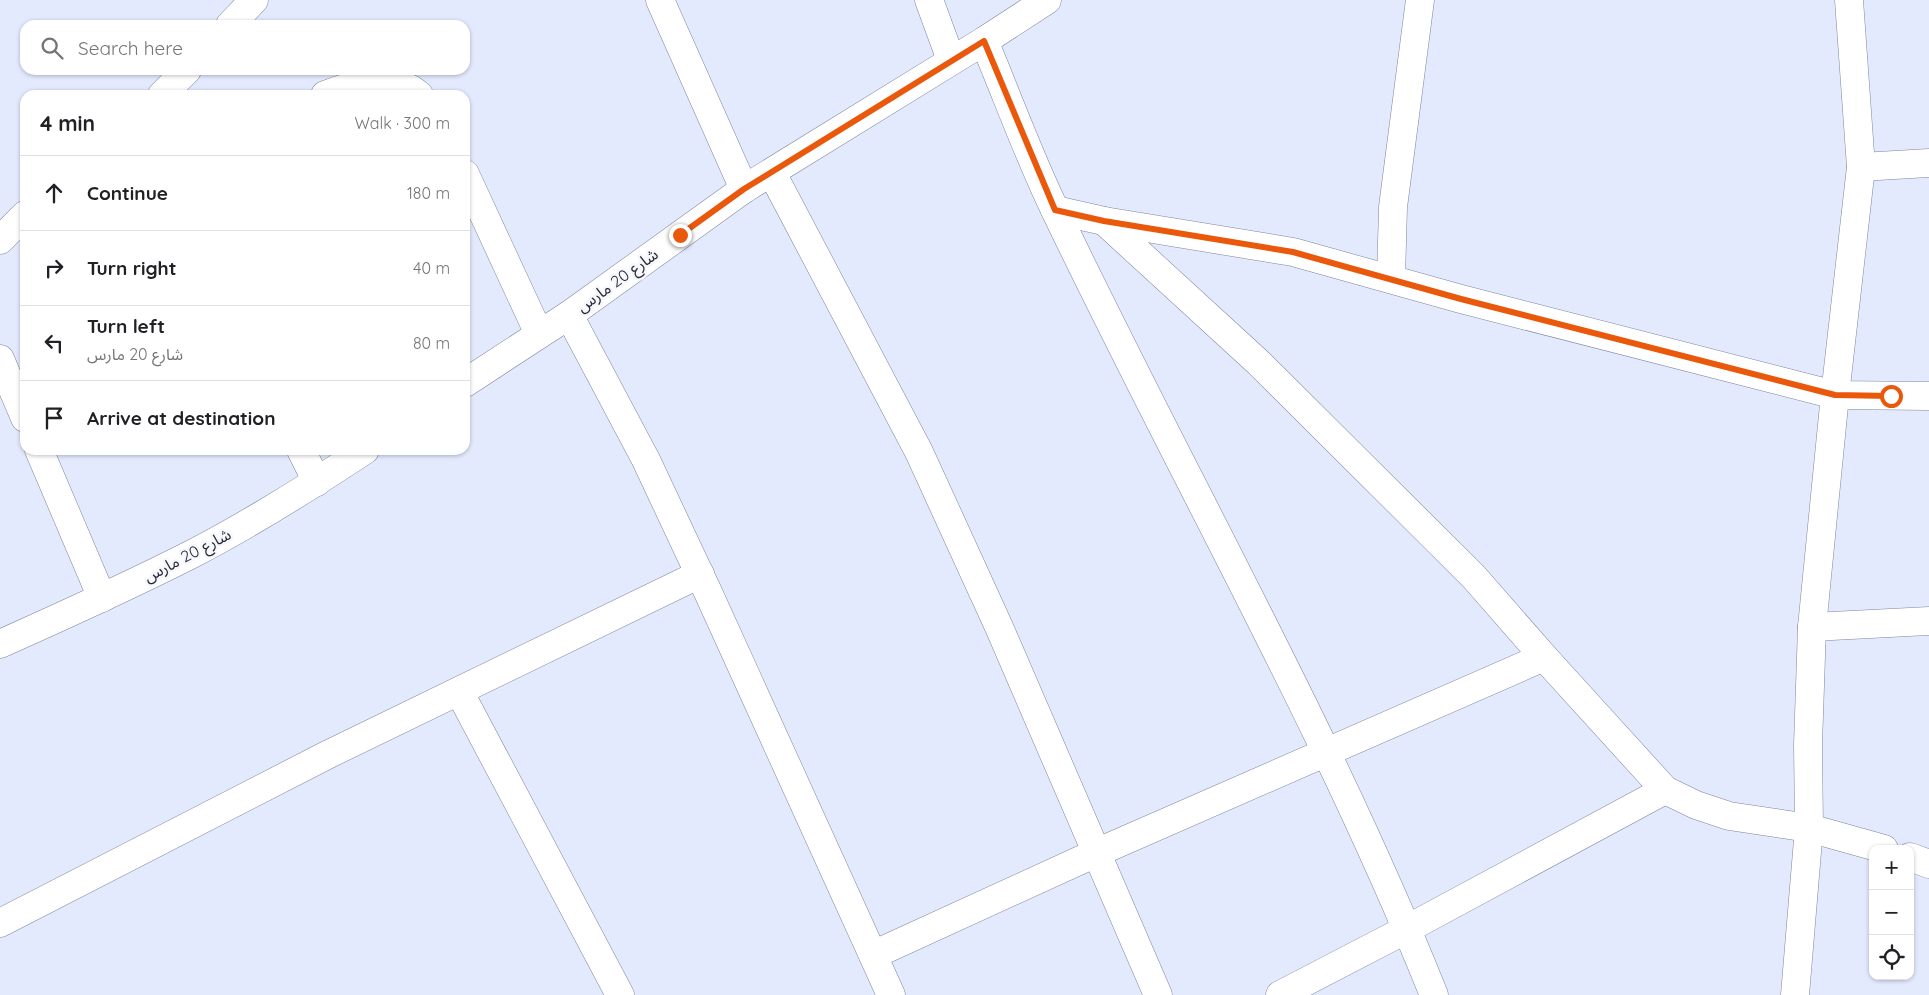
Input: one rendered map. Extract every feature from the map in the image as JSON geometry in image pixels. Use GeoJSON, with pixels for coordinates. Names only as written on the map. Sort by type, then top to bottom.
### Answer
{"type":"FeatureCollection","features":[{"type":"Feature","properties":{"kind":"street"},"geometry":{"type":"LineString","coordinates":[[235,20],[254,0]]}},
{"type":"Feature","properties":{"kind":"street"},"geometry":{"type":"LineString","coordinates":[[660,0],[744,189]]}},
{"type":"Feature","properties":{"kind":"street"},"geometry":{"type":"LineString","coordinates":[[929,0],[951,60]]}},
{"type":"Feature","properties":{"kind":"street","name":"شارع 20 مارس"},"geometry":{"type":"LineString","coordinates":[[470,380],[569,315],[744,189],[984,41],[1046,0]]}},
{"type":"Feature","properties":{"kind":"street"},"geometry":{"type":"LineString","coordinates":[[1391,278],[1393,208],[1420,0]]}},
{"type":"Feature","properties":{"kind":"street"},"geometry":{"type":"LineString","coordinates":[[1795,995],[1809,828],[1808,745],[1812,627],[1835,395],[1861,167],[1849,0]]}},
{"type":"Feature","properties":{"kind":"street"},"geometry":{"type":"LineString","coordinates":[[984,41],[1055,210],[1327,753],[1407,929],[1434,995]]}},
{"type":"Feature","properties":{"kind":"street"},"geometry":{"type":"LineString","coordinates":[[167,90],[182,75]]}},
{"type":"Feature","properties":{"kind":"street"},"geometry":{"type":"LineString","coordinates":[[341,90],[367,82],[394,81],[414,90]]}},
{"type":"Feature","properties":{"kind":"street"},"geometry":{"type":"LineString","coordinates":[[1861,167],[1929,164]]}},
{"type":"Feature","properties":{"kind":"street"},"geometry":{"type":"LineString","coordinates":[[772,173],[919,452],[999,627],[1158,995]]}},
{"type":"Feature","properties":{"kind":"street"},"geometry":{"type":"LineString","coordinates":[[470,185],[539,334]]}},
{"type":"Feature","properties":{"kind":"street"},"geometry":{"type":"LineString","coordinates":[[1055,210],[1104,221],[1293,252],[1461,299],[1835,395],[1929,396]]}},
{"type":"Feature","properties":{"kind":"street"},"geometry":{"type":"LineString","coordinates":[[1104,221],[1259,363],[1474,576],[1544,657],[1665,790],[1696,805],[1729,816],[1809,828],[1870,845]]}},
{"type":"Feature","properties":{"kind":"street"},"geometry":{"type":"LineString","coordinates":[[569,315],[646,460],[700,574],[891,995]]}},
{"type":"Feature","properties":{"kind":"street"},"geometry":{"type":"LineString","coordinates":[[0,359],[20,406]]}},
{"type":"Feature","properties":{"kind":"street"},"geometry":{"type":"LineString","coordinates":[[41,455],[102,598]]}},
{"type":"Feature","properties":{"kind":"street"},"geometry":{"type":"LineString","coordinates":[[304,455],[317,482]]}},
{"type":"Feature","properties":{"kind":"street","name":"شارع 20 مارس"},"geometry":{"type":"LineString","coordinates":[[0,644],[102,598],[194,553],[317,482],[358,455]]}},
{"type":"Feature","properties":{"kind":"street"},"geometry":{"type":"LineString","coordinates":[[0,924],[321,758],[700,574]]}},
{"type":"Feature","properties":{"kind":"street"},"geometry":{"type":"LineString","coordinates":[[1812,627],[1929,621]]}},
{"type":"Feature","properties":{"kind":"street"},"geometry":{"type":"LineString","coordinates":[[873,955],[1096,853],[1544,657]]}},
{"type":"Feature","properties":{"kind":"street"},"geometry":{"type":"LineString","coordinates":[[459,691],[620,995]]}},
{"type":"Feature","properties":{"kind":"street"},"geometry":{"type":"LineString","coordinates":[[1280,995],[1665,790]]}},
{"type":"Feature","properties":{"kind":"street"},"geometry":{"type":"LineString","coordinates":[[1914,858],[1929,864]]}},
{"type":"Feature","properties":{"kind":"route"},"geometry":{"type":"LineString","coordinates":[[680,235],[744,189],[984,41],[1055,210],[1104,221],[1293,252],[1566,327],[1835,395],[1891,396]]}}]}
